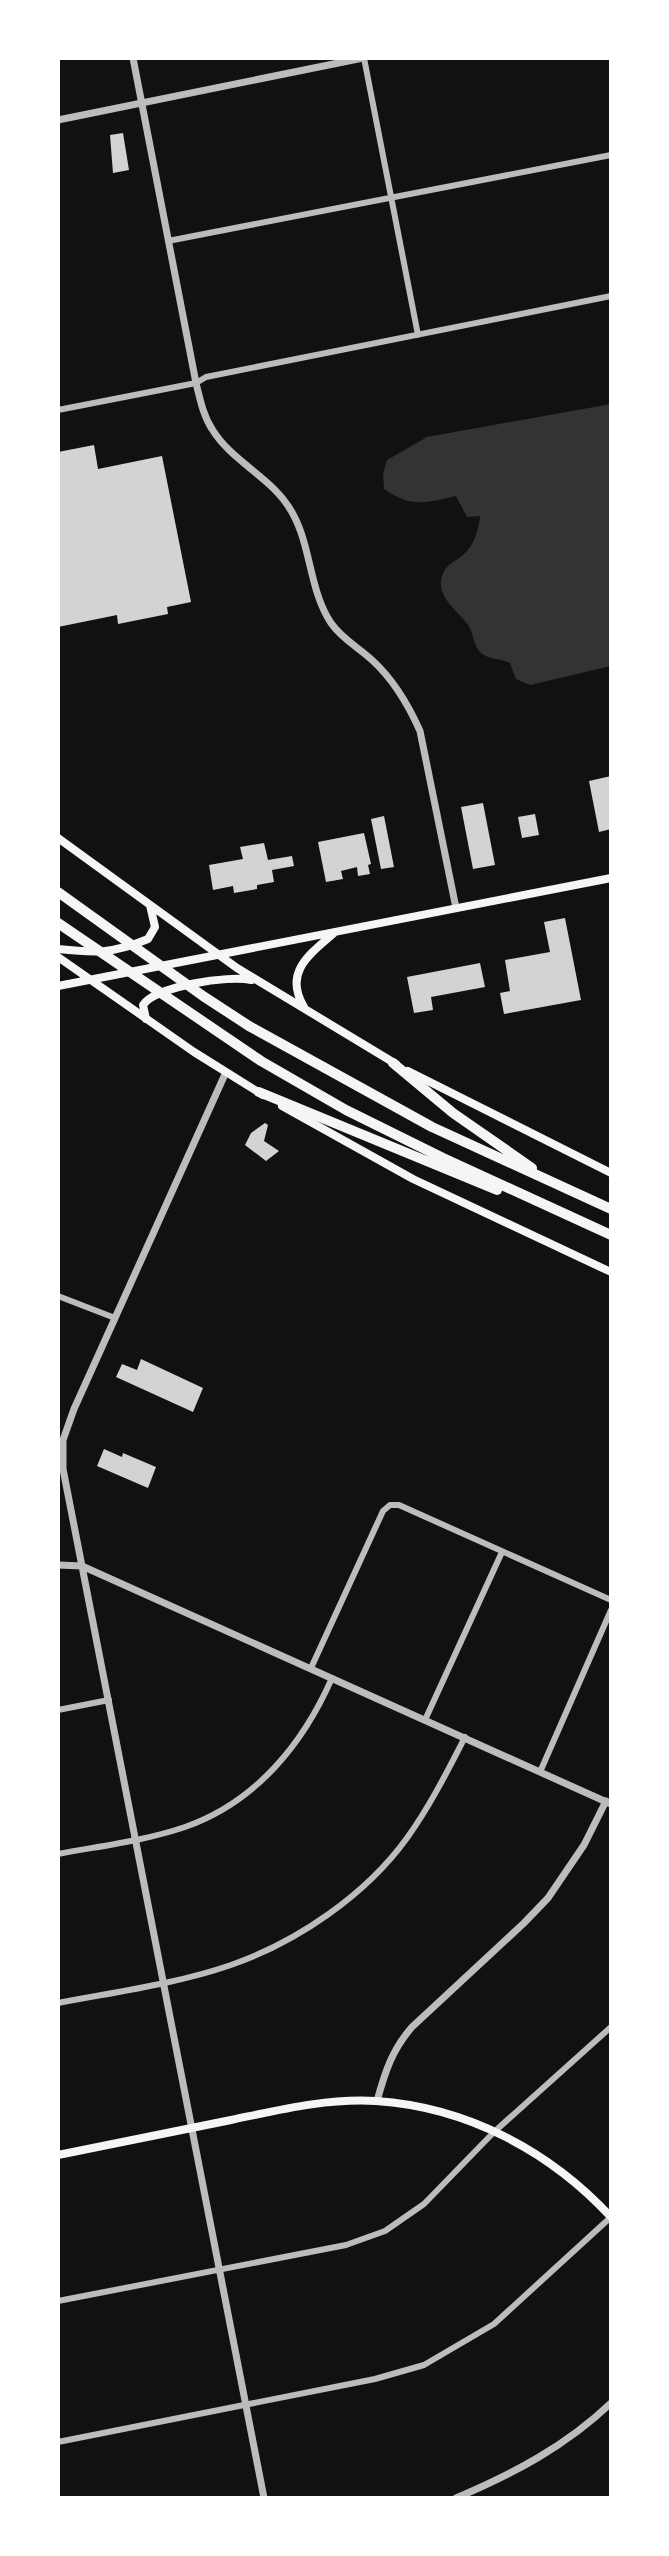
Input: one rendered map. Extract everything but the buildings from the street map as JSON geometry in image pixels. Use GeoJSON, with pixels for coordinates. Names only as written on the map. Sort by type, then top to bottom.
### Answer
{"type":"FeatureCollection","features":[{"type":"Feature","properties":{"kind":"highway"},"geometry":{"type":"LineString","coordinates":[[58,892],[249,1026],[432,1127],[611,1209]]}},
{"type":"Feature","properties":{"kind":"highway"},"geometry":{"type":"LineString","coordinates":[[62,927],[261,1061],[346,1110],[611,1235]]}},
{"type":"Feature","properties":{"kind":"highway"},"geometry":{"type":"LineString","coordinates":[[393,1063],[453,1113],[553,1183]]}},
{"type":"Feature","properties":{"kind":"highway"},"geometry":{"type":"LineString","coordinates":[[259,1092],[483,1184],[523,1195]]}},
{"type":"Feature","properties":{"kind":"main road"},"geometry":{"type":"LineString","coordinates":[[58,838],[218,955],[306,1011],[393,1063],[611,1173]]}},
{"type":"Feature","properties":{"kind":"main road"},"geometry":{"type":"LineString","coordinates":[[58,986],[611,878]]}},
{"type":"Feature","properties":{"kind":"main road"},"geometry":{"type":"LineString","coordinates":[[58,949],[99,953],[148,939],[155,927],[150,905]]}},
{"type":"Feature","properties":{"kind":"main road"},"geometry":{"type":"LineString","coordinates":[[306,1011],[296,985],[298,971],[305,959],[336,932]]}},
{"type":"Feature","properties":{"kind":"main road"},"geometry":{"type":"LineString","coordinates":[[58,957],[147,1020],[259,1092],[413,1179],[611,1272]]}},
{"type":"Feature","properties":{"kind":"main road"},"geometry":{"type":"LineString","coordinates":[[147,1020],[144,1002],[179,988],[224,978],[260,982]]}},
{"type":"Feature","properties":{"kind":"main road"},"geometry":{"type":"LineString","coordinates":[[58,2155],[305,2105],[377,2101],[437,2112],[523,2145],[547,2159],[591,2195],[611,2217]]}},
{"type":"Feature","properties":{"kind":"street"},"geometry":{"type":"LineString","coordinates":[[133,58],[196,383],[205,414],[219,440],[276,490],[288,505],[305,545],[321,604],[332,624],[345,640],[390,679],[408,704],[420,731],[456,908]]}},
{"type":"Feature","properties":{"kind":"street"},"geometry":{"type":"LineString","coordinates":[[58,120],[364,58],[418,335]]}},
{"type":"Feature","properties":{"kind":"street"},"geometry":{"type":"LineString","coordinates":[[168,241],[611,155]]}},
{"type":"Feature","properties":{"kind":"street"},"geometry":{"type":"LineString","coordinates":[[58,410],[196,383],[206,377],[611,296]]}},
{"type":"Feature","properties":{"kind":"street"},"geometry":{"type":"LineString","coordinates":[[226,1072],[74,1409],[63,1440],[63,1469],[264,2498]]}},
{"type":"Feature","properties":{"kind":"street"},"geometry":{"type":"LineString","coordinates":[[58,1296],[115,1318]]}},
{"type":"Feature","properties":{"kind":"street"},"geometry":{"type":"LineString","coordinates":[[311,1668],[383,1511],[390,1505],[399,1505],[611,1600]]}},
{"type":"Feature","properties":{"kind":"street"},"geometry":{"type":"LineString","coordinates":[[425,1720],[502,1552]]}},
{"type":"Feature","properties":{"kind":"street"},"geometry":{"type":"LineString","coordinates":[[58,1565],[82,1566],[608,1803],[548,1898],[398,2043],[388,2062],[377,2101]]}},
{"type":"Feature","properties":{"kind":"street"},"geometry":{"type":"LineString","coordinates":[[540,1772],[611,1610]]}},
{"type":"Feature","properties":{"kind":"street"},"geometry":{"type":"LineString","coordinates":[[58,1854],[186,1826],[214,1813],[260,1782],[302,1737],[332,1678]]}},
{"type":"Feature","properties":{"kind":"street"},"geometry":{"type":"LineString","coordinates":[[58,1710],[109,1700]]}},
{"type":"Feature","properties":{"kind":"street"},"geometry":{"type":"LineString","coordinates":[[58,2003],[162,1983],[230,1965],[278,1946],[323,1917],[363,1886],[405,1841],[433,1800],[465,1737]]}},
{"type":"Feature","properties":{"kind":"street"},"geometry":{"type":"LineString","coordinates":[[58,2301],[346,2245],[385,2231],[424,2204],[494,2132],[611,2027]]}},
{"type":"Feature","properties":{"kind":"street"},"geometry":{"type":"LineString","coordinates":[[58,2442],[375,2379],[424,2365],[494,2324],[611,2217]]}},
{"type":"Feature","properties":{"kind":"street"},"geometry":{"type":"LineString","coordinates":[[456,2498],[500,2480],[552,2450],[611,2403]]}},
{"type":"Feature","properties":{"kind":"shaded area"},"geometry":{"type":"Polygon","coordinates":[[[611,404],[611,666],[530,685],[516,679],[510,663],[481,653],[470,628],[443,594],[441,580],[444,571],[473,542],[480,516],[467,517],[456,496],[427,502],[403,499],[384,489],[383,473],[387,460],[427,437],[611,404]]]}}]}
